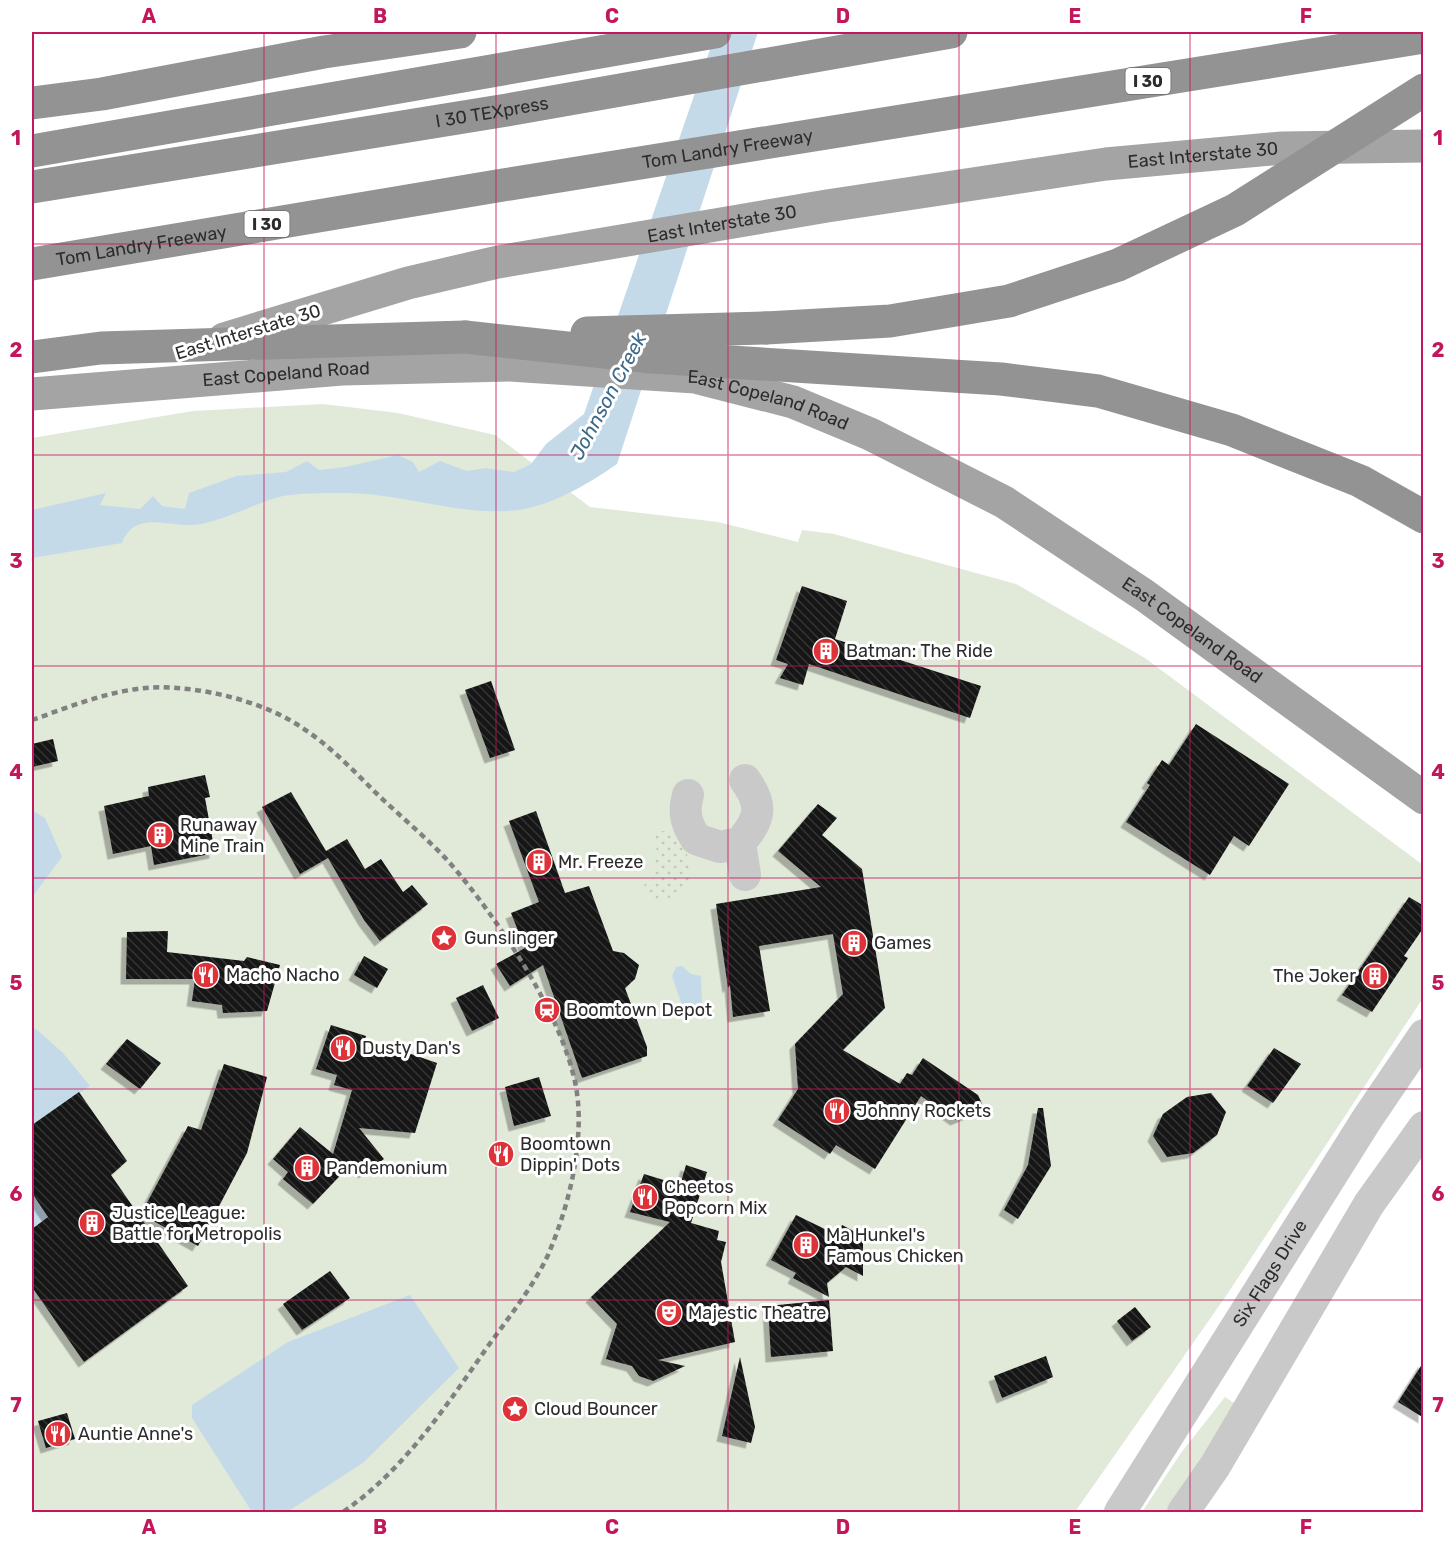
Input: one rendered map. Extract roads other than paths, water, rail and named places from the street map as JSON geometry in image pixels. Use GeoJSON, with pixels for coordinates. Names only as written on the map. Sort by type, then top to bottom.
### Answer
{"type":"FeatureCollection","features":[{"type":"Feature","properties":{"kind":"highway"},"geometry":{"type":"LineString","coordinates":[[32,103],[102,94],[324,51],[459,32]]}},
{"type":"Feature","properties":{"kind":"highway"},"geometry":{"type":"LineString","coordinates":[[32,151],[715,32]]}},
{"type":"Feature","properties":{"kind":"highway","name":"I 30 TEXpress"},"geometry":{"type":"LineString","coordinates":[[32,187],[507,110],[951,32]]}},
{"type":"Feature","properties":{"kind":"highway","name":"Tom Landry Freeway"},"geometry":{"type":"LineString","coordinates":[[32,264],[503,185],[1424,37]]}},
{"type":"Feature","properties":{"kind":"highway"},"geometry":{"type":"LineString","coordinates":[[32,357],[113,348],[890,321],[1009,301],[1118,265],[1235,210],[1424,90]]}},
{"type":"Feature","properties":{"kind":"highway"},"geometry":{"type":"LineString","coordinates":[[465,337],[651,357],[1001,379],[1098,391],[1232,430],[1360,481],[1424,517]]}},
{"type":"Feature","properties":{"kind":"main road","name":"East Interstate 30"},"geometry":{"type":"LineString","coordinates":[[33,394],[408,283],[498,262],[827,206],[1106,164],[1282,148],[1424,146]]}},
{"type":"Feature","properties":{"kind":"main road","name":"East Copeland Road"},"geometry":{"type":"LineString","coordinates":[[33,394],[342,369],[510,366],[695,377],[793,402],[870,434],[1004,502],[1144,595],[1412,789]]}},
{"type":"Feature","properties":{"kind":"street"},"geometry":{"type":"LineString","coordinates":[[688,795],[684,810],[687,825],[696,839],[720,847],[740,843],[750,832],[758,813],[757,796],[745,780]]}},
{"type":"Feature","properties":{"kind":"street"},"geometry":{"type":"LineString","coordinates":[[740,843],[745,875]]}},
{"type":"Feature","properties":{"kind":"street","name":"Six Flags Drive"},"geometry":{"type":"LineString","coordinates":[[1120,1512],[1367,1119],[1424,1035]]}},
{"type":"Feature","properties":{"kind":"street"},"geometry":{"type":"LineString","coordinates":[[1183,1512],[1221,1456],[1369,1204],[1424,1127]]}},
{"type":"Feature","properties":{"kind":"water","name":"Johnson Creek"},"geometry":{"type":"Polygon","coordinates":[[[716,32],[758,32],[617,464],[583,486],[558,498],[519,510],[478,511],[394,497],[352,493],[292,495],[275,498],[202,524],[146,523],[128,532],[122,543],[32,558],[32,510],[106,493],[100,505],[140,509],[153,496],[162,506],[185,509],[189,493],[236,476],[286,472],[307,461],[319,470],[345,467],[398,455],[413,462],[419,472],[440,461],[467,471],[485,468],[514,472],[531,464],[546,444],[584,414],[716,32]]]}},
{"type":"Feature","properties":{"kind":"water"},"geometry":{"type":"Polygon","coordinates":[[[32,810],[45,818],[62,857],[32,897],[32,810]]]}},
{"type":"Feature","properties":{"kind":"water"},"geometry":{"type":"Polygon","coordinates":[[[682,966],[691,974],[701,976],[702,1006],[684,1011],[672,976],[676,967],[682,966]]]}},
{"type":"Feature","properties":{"kind":"water"},"geometry":{"type":"Polygon","coordinates":[[[32,1029],[36,1029],[63,1053],[90,1086],[32,1125],[32,1029]]]}},
{"type":"Feature","properties":{"kind":"water"},"geometry":{"type":"Polygon","coordinates":[[[32,1193],[48,1217],[32,1229],[32,1193]]]}},
{"type":"Feature","properties":{"kind":"water"},"geometry":{"type":"Polygon","coordinates":[[[410,1295],[459,1368],[363,1463],[287,1512],[252,1512],[192,1418],[192,1405],[288,1342],[410,1295]]]}},
{"type":"Feature","properties":{"kind":"railway"},"geometry":{"type":"LineString","coordinates":[[32,720],[103,696],[158,687],[225,696],[257,705],[288,719],[331,750],[449,862],[510,943],[530,975],[562,1041],[573,1072],[578,1102],[578,1141],[572,1180],[562,1218],[548,1255],[535,1280],[422,1437],[385,1477],[343,1512]]}},
{"type":"Feature","properties":{"kind":"place","name":"Batman: The Ride"},"geometry":{"type":"Point","coordinates":[826,651]}},
{"type":"Feature","properties":{"kind":"place","name":"Runaway Mine Train"},"geometry":{"type":"Point","coordinates":[160,835]}},
{"type":"Feature","properties":{"kind":"place","name":"Mr. Freeze"},"geometry":{"type":"Point","coordinates":[539,862]}},
{"type":"Feature","properties":{"kind":"place","name":"Gunslinger"},"geometry":{"type":"Point","coordinates":[444,938]}},
{"type":"Feature","properties":{"kind":"place","name":"Games"},"geometry":{"type":"Point","coordinates":[854,943]}},
{"type":"Feature","properties":{"kind":"place","name":"Macho Nacho"},"geometry":{"type":"Point","coordinates":[206,975]}},
{"type":"Feature","properties":{"kind":"place","name":"The Joker"},"geometry":{"type":"Point","coordinates":[1375,976]}},
{"type":"Feature","properties":{"kind":"place","name":"Boomtown Depot"},"geometry":{"type":"Point","coordinates":[547,1010]}},
{"type":"Feature","properties":{"kind":"place","name":"Dusty Dan's"},"geometry":{"type":"Point","coordinates":[343,1048]}},
{"type":"Feature","properties":{"kind":"place","name":"Johnny Rockets"},"geometry":{"type":"Point","coordinates":[837,1111]}},
{"type":"Feature","properties":{"kind":"place","name":"Boomtown Dippin' Dots"},"geometry":{"type":"Point","coordinates":[501,1154]}},
{"type":"Feature","properties":{"kind":"place","name":"Pandemonium"},"geometry":{"type":"Point","coordinates":[307,1168]}},
{"type":"Feature","properties":{"kind":"place","name":"Cheetos Popcorn Mix"},"geometry":{"type":"Point","coordinates":[645,1197]}},
{"type":"Feature","properties":{"kind":"place","name":"Justice League: Battle for Metropolis"},"geometry":{"type":"Point","coordinates":[92,1223]}},
{"type":"Feature","properties":{"kind":"place","name":"Ma Hunkel's Famous Chicken"},"geometry":{"type":"Point","coordinates":[806,1245]}},
{"type":"Feature","properties":{"kind":"place","name":"Majestic Theatre"},"geometry":{"type":"Point","coordinates":[669,1313]}},
{"type":"Feature","properties":{"kind":"place","name":"Cloud Bouncer"},"geometry":{"type":"Point","coordinates":[515,1409]}},
{"type":"Feature","properties":{"kind":"place","name":"Auntie Anne's"},"geometry":{"type":"Point","coordinates":[58,1434]}}]}
